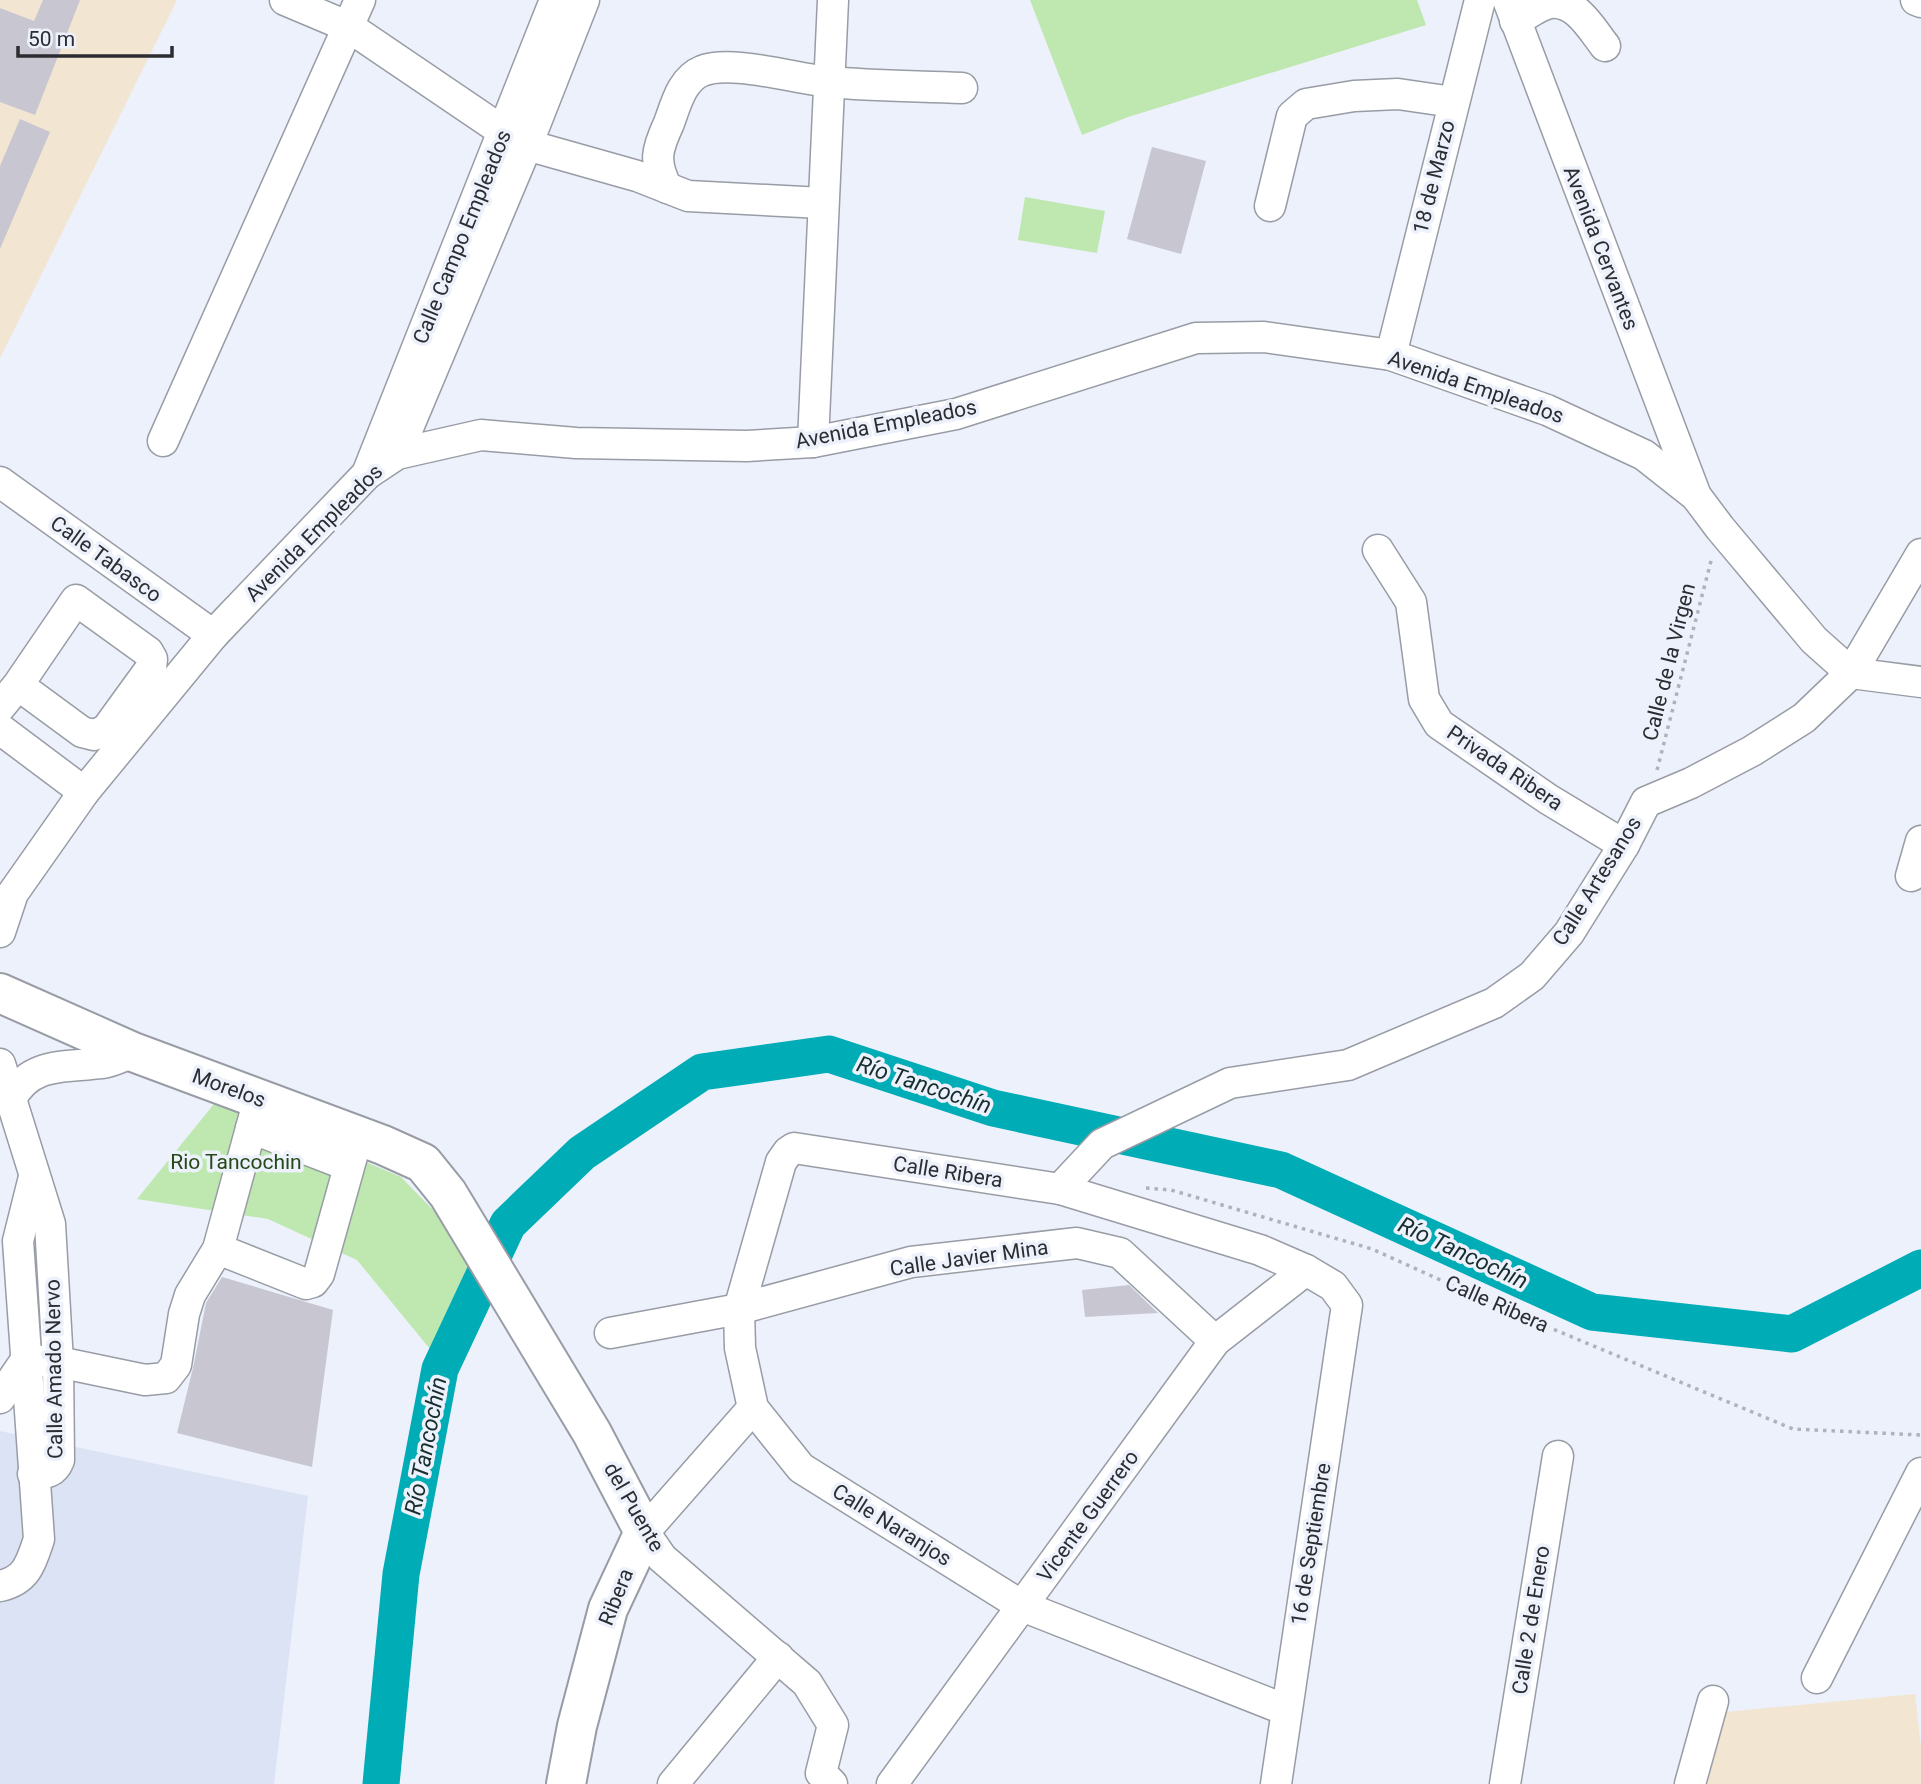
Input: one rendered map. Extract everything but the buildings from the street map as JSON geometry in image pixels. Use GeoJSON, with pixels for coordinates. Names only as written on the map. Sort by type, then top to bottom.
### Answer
{"type":"FeatureCollection","features":[{"type":"Feature","properties":{"kind":"main road","name":"Morelos"},"geometry":{"type":"LineString","coordinates":[[0,993],[132,1052],[255,1113],[353,1150],[423,1163],[448,1194]]}},
{"type":"Feature","properties":{"kind":"main road","name":"del Puente"},"geometry":{"type":"LineString","coordinates":[[448,1194],[592,1433],[644,1532]]}},
{"type":"Feature","properties":{"kind":"main road","name":"Ribera"},"geometry":{"type":"LineString","coordinates":[[566,1784],[576,1726],[608,1609],[644,1532]]}},
{"type":"Feature","properties":{"kind":"street"},"geometry":{"type":"LineString","coordinates":[[285,0],[349,27],[515,139],[637,176],[688,196],[822,202]]}},
{"type":"Feature","properties":{"kind":"street"},"geometry":{"type":"LineString","coordinates":[[163,441],[360,0]]}},
{"type":"Feature","properties":{"kind":"street","name":"Calle Campo Empleados"},"geometry":{"type":"LineString","coordinates":[[397,454],[515,139],[555,0]]}},
{"type":"Feature","properties":{"kind":"street","name":"Calle Campo Empleados"},"geometry":{"type":"LineString","coordinates":[[367,474],[515,139],[584,0]]}},
{"type":"Feature","properties":{"kind":"street"},"geometry":{"type":"LineString","coordinates":[[813,442],[833,0]]}},
{"type":"Feature","properties":{"kind":"street","name":"18 de Marzo"},"geometry":{"type":"LineString","coordinates":[[1391,355],[1480,0]]}},
{"type":"Feature","properties":{"kind":"street"},"geometry":{"type":"LineString","coordinates":[[1916,0],[1921,2]]}},
{"type":"Feature","properties":{"kind":"street"},"geometry":{"type":"LineString","coordinates":[[1512,11],[1548,3],[1562,3],[1576,9],[1605,46]]}},
{"type":"Feature","properties":{"kind":"street","name":"Avenida Cervantes"},"geometry":{"type":"LineString","coordinates":[[1512,11],[1696,496]]}},
{"type":"Feature","properties":{"kind":"street"},"geometry":{"type":"LineString","coordinates":[[667,188],[658,170],[660,144],[681,92],[693,76],[705,69],[729,67],[829,82],[962,88]]}},
{"type":"Feature","properties":{"kind":"street"},"geometry":{"type":"LineString","coordinates":[[1270,206],[1292,116],[1306,104],[1354,96],[1398,94],[1453,102]]}},
{"type":"Feature","properties":{"kind":"street","name":"Avenida Empleados"},"geometry":{"type":"LineString","coordinates":[[0,932],[13,893],[84,792],[213,635],[367,474],[397,454],[481,435],[576,443],[747,446],[813,442],[956,414],[1196,338],[1264,337],[1391,355],[1547,410],[1644,455],[1696,496],[1814,640],[1851,673]]}},
{"type":"Feature","properties":{"kind":"street","name":"Calle Tabasco"},"geometry":{"type":"LineString","coordinates":[[0,482],[213,635]]}},
{"type":"Feature","properties":{"kind":"street","name":"Privada Ribera"},"geometry":{"type":"LineString","coordinates":[[1378,550],[1411,602],[1424,698],[1439,724],[1548,799],[1624,845]]}},
{"type":"Feature","properties":{"kind":"street","name":"Calle Artesanos"},"geometry":{"type":"LineString","coordinates":[[1060,1189],[1102,1144],[1230,1083],[1348,1065],[1494,1003],[1532,976],[1569,933],[1624,845],[1646,802],[1691,783],[1752,751],[1804,718],[1851,673],[1921,554]]}},
{"type":"Feature","properties":{"kind":"street"},"geometry":{"type":"LineString","coordinates":[[76,600],[148,652],[152,659],[151,668],[106,730],[94,735],[82,732],[9,696],[76,600]]}},
{"type":"Feature","properties":{"kind":"street"},"geometry":{"type":"LineString","coordinates":[[1851,673],[1921,682]]}},
{"type":"Feature","properties":{"kind":"street"},"geometry":{"type":"LineString","coordinates":[[0,729],[84,792]]}},
{"type":"Feature","properties":{"kind":"street"},"geometry":{"type":"LineString","coordinates":[[1910,876],[1921,842]]}},
{"type":"Feature","properties":{"kind":"street"},"geometry":{"type":"LineString","coordinates":[[11,1099],[24,1080],[45,1069],[105,1063],[132,1052]]}},
{"type":"Feature","properties":{"kind":"street","name":"Calle Amado Nervo"},"geometry":{"type":"LineString","coordinates":[[0,1064],[50,1224],[58,1362],[59,1460],[56,1468],[49,1473],[33,1474],[18,1241],[34,1177]]}},
{"type":"Feature","properties":{"kind":"street"},"geometry":{"type":"LineString","coordinates":[[26,1360],[58,1362],[145,1380],[166,1378],[176,1365],[184,1314],[190,1296],[218,1249],[255,1113]]}},
{"type":"Feature","properties":{"kind":"street","name":"Calle Ribera"},"geometry":{"type":"LineString","coordinates":[[781,1162],[794,1148],[1060,1189],[1260,1250],[1306,1270],[1333,1286],[1347,1305]]}},
{"type":"Feature","properties":{"kind":"street"},"geometry":{"type":"LineString","coordinates":[[218,1249],[306,1284],[313,1282],[319,1274],[353,1150]]}},
{"type":"Feature","properties":{"kind":"street","name":"Calle Naranjos"},"geometry":{"type":"LineString","coordinates":[[781,1162],[739,1309],[740,1348],[753,1408],[802,1468],[1022,1606],[1286,1710]]}},
{"type":"Feature","properties":{"kind":"street","name":"Calle Javier Mina"},"geometry":{"type":"LineString","coordinates":[[610,1333],[739,1309],[911,1262],[1077,1243],[1120,1253],[1215,1340]]}},
{"type":"Feature","properties":{"kind":"street","name":"Vicente Guerrero"},"geometry":{"type":"LineString","coordinates":[[892,1784],[1215,1340],[1306,1270]]}},
{"type":"Feature","properties":{"kind":"street","name":"16 de Septiembre"},"geometry":{"type":"LineString","coordinates":[[1276,1784],[1347,1305]]}},
{"type":"Feature","properties":{"kind":"street","name":"Calle Amado Nervo"},"geometry":{"type":"LineString","coordinates":[[0,1398],[26,1360]]}},
{"type":"Feature","properties":{"kind":"street","name":"Ribera"},"geometry":{"type":"LineString","coordinates":[[644,1532],[753,1408]]}},
{"type":"Feature","properties":{"kind":"street","name":"Calle 2 de Enero"},"geometry":{"type":"LineString","coordinates":[[1505,1784],[1558,1456]]}},
{"type":"Feature","properties":{"kind":"street"},"geometry":{"type":"LineString","coordinates":[[1816,1678],[1921,1473]]}},
{"type":"Feature","properties":{"kind":"street"},"geometry":{"type":"LineString","coordinates":[[0,1586],[15,1583],[31,1564],[39,1539],[33,1474]]}},
{"type":"Feature","properties":{"kind":"street","name":"del Puente"},"geometry":{"type":"LineString","coordinates":[[644,1532],[662,1558],[807,1683],[833,1724],[822,1780]]}},
{"type":"Feature","properties":{"kind":"street"},"geometry":{"type":"LineString","coordinates":[[673,1784],[778,1657]]}},
{"type":"Feature","properties":{"kind":"street"},"geometry":{"type":"LineString","coordinates":[[1690,1784],[1713,1701]]}},
{"type":"Feature","properties":{"kind":"path","name":"Calle de la Virgen"},"geometry":{"type":"LineString","coordinates":[[1646,802],[1658,766],[1720,528]]}},
{"type":"Feature","properties":{"kind":"path","name":"Calle Ribera"},"geometry":{"type":"LineString","coordinates":[[1145,1188],[1171,1190],[1372,1248],[1500,1307],[1793,1429],[1921,1435]]}},
{"type":"Feature","properties":{"kind":"shaded area"},"geometry":{"type":"Polygon","coordinates":[[[0,0],[177,0],[0,358],[0,0]]]}},
{"type":"Feature","properties":{"kind":"shaded area"},"geometry":{"type":"Polygon","coordinates":[[[0,1431],[308,1496],[274,1784],[0,1784],[0,1431]]]}},
{"type":"Feature","properties":{"kind":"shaded area"},"geometry":{"type":"Polygon","coordinates":[[[1915,1694],[1921,1747],[1921,1784],[1707,1784],[1726,1712],[1915,1694]]]}},
{"type":"Feature","properties":{"kind":"green space"},"geometry":{"type":"Polygon","coordinates":[[[1030,0],[1417,0],[1426,25],[1128,117],[1082,135],[1030,0]]]}},
{"type":"Feature","properties":{"kind":"green space"},"geometry":{"type":"Polygon","coordinates":[[[1025,197],[1105,211],[1097,253],[1018,240],[1025,197]]]}},
{"type":"Feature","properties":{"kind":"green space","name":"Rio Tancochin"},"geometry":{"type":"Polygon","coordinates":[[[218,1099],[401,1177],[474,1252],[430,1349],[357,1260],[268,1219],[137,1199],[218,1099]]]}},
{"type":"Feature","properties":{"kind":"waterway","name":"Río Tancochín"},"geometry":{"type":"LineString","coordinates":[[381,1784],[401,1574],[440,1369],[508,1224],[582,1153],[702,1072],[829,1054],[993,1108],[1281,1170],[1592,1312],[1792,1334],[1921,1268]]}}]}
